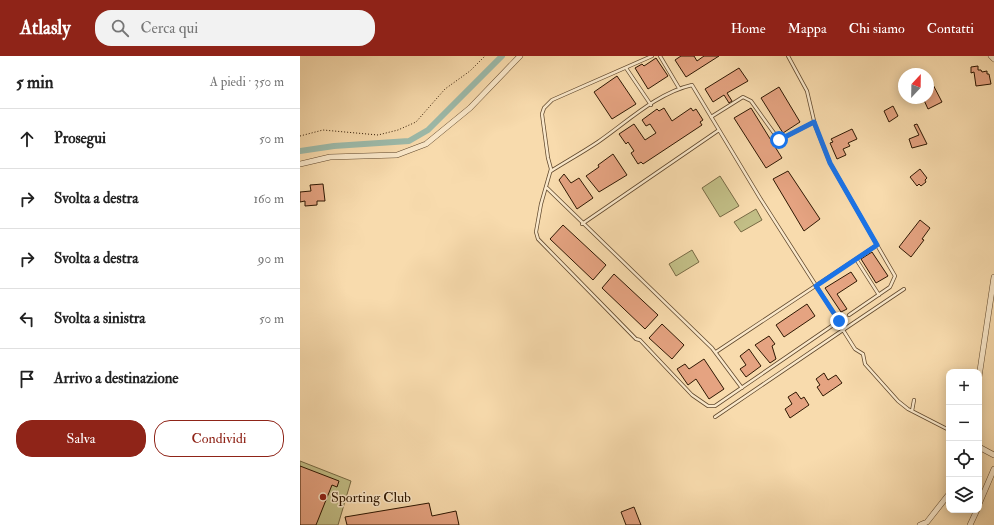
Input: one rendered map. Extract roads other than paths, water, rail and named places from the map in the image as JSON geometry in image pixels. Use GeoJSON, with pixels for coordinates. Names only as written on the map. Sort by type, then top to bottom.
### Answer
{"type":"FeatureCollection","features":[{"type":"Feature","properties":{"kind":"street"},"geometry":{"type":"LineString","coordinates":[[300,164],[330,157],[397,155],[426,144],[470,108],[520,56]]}},
{"type":"Feature","properties":{"kind":"street"},"geometry":{"type":"LineString","coordinates":[[991,56],[994,59]]}},
{"type":"Feature","properties":{"kind":"street"},"geometry":{"type":"LineString","coordinates":[[980,369],[994,277]]}},
{"type":"Feature","properties":{"kind":"street"},"geometry":{"type":"LineString","coordinates":[[982,448],[994,454]]}},
{"type":"Feature","properties":{"kind":"street"},"geometry":{"type":"LineString","coordinates":[[982,497],[994,469]]}},
{"type":"Feature","properties":{"kind":"street"},"geometry":{"type":"LineString","coordinates":[[920,525],[927,522],[946,498]]}},
{"type":"Feature","properties":{"kind":"street"},"geometry":{"type":"LineString","coordinates":[[970,525],[975,513]]}},
{"type":"Feature","properties":{"kind":"lane"},"geometry":{"type":"LineString","coordinates":[[652,56],[552,100],[544,108],[542,114],[551,171],[541,204],[536,232],[538,239],[543,246],[617,321],[636,339],[640,340],[664,364],[664,367],[701,402],[708,406],[715,406],[839,321]]}},
{"type":"Feature","properties":{"kind":"lane"},"geometry":{"type":"LineString","coordinates":[[660,56],[679,88]]}},
{"type":"Feature","properties":{"kind":"lane"},"geometry":{"type":"LineString","coordinates":[[788,56],[807,91],[814,122],[830,163],[895,276],[890,287],[849,315]]}},
{"type":"Feature","properties":{"kind":"lane"},"geometry":{"type":"LineString","coordinates":[[626,68],[651,104]]}},
{"type":"Feature","properties":{"kind":"lane"},"geometry":{"type":"LineString","coordinates":[[551,171],[598,142],[651,104],[679,88],[692,85],[855,349],[863,354],[865,364],[898,401],[912,411],[946,428]]}},
{"type":"Feature","properties":{"kind":"lane"},"geometry":{"type":"LineString","coordinates":[[711,117],[743,97],[751,101],[779,140],[814,122]]}},
{"type":"Feature","properties":{"kind":"lane"},"geometry":{"type":"LineString","coordinates":[[582,224],[719,130]]}},
{"type":"Feature","properties":{"kind":"lane"},"geometry":{"type":"LineString","coordinates":[[546,188],[716,352],[742,388]]}},
{"type":"Feature","properties":{"kind":"lane"},"geometry":{"type":"LineString","coordinates":[[716,352],[877,245]]}},
{"type":"Feature","properties":{"kind":"lane"},"geometry":{"type":"LineString","coordinates":[[856,259],[879,294]]}},
{"type":"Feature","properties":{"kind":"lane"},"geometry":{"type":"LineString","coordinates":[[715,417],[904,289]]}},
{"type":"Feature","properties":{"kind":"lane"},"geometry":{"type":"LineString","coordinates":[[912,411],[914,400]]}},
{"type":"Feature","properties":{"kind":"waterway"},"geometry":{"type":"LineString","coordinates":[[300,151],[334,146],[409,141],[428,130],[502,56]]}},
{"type":"Feature","properties":{"kind":"place","name":"Sporting Club"},"geometry":{"type":"Point","coordinates":[323,497]}}]}
